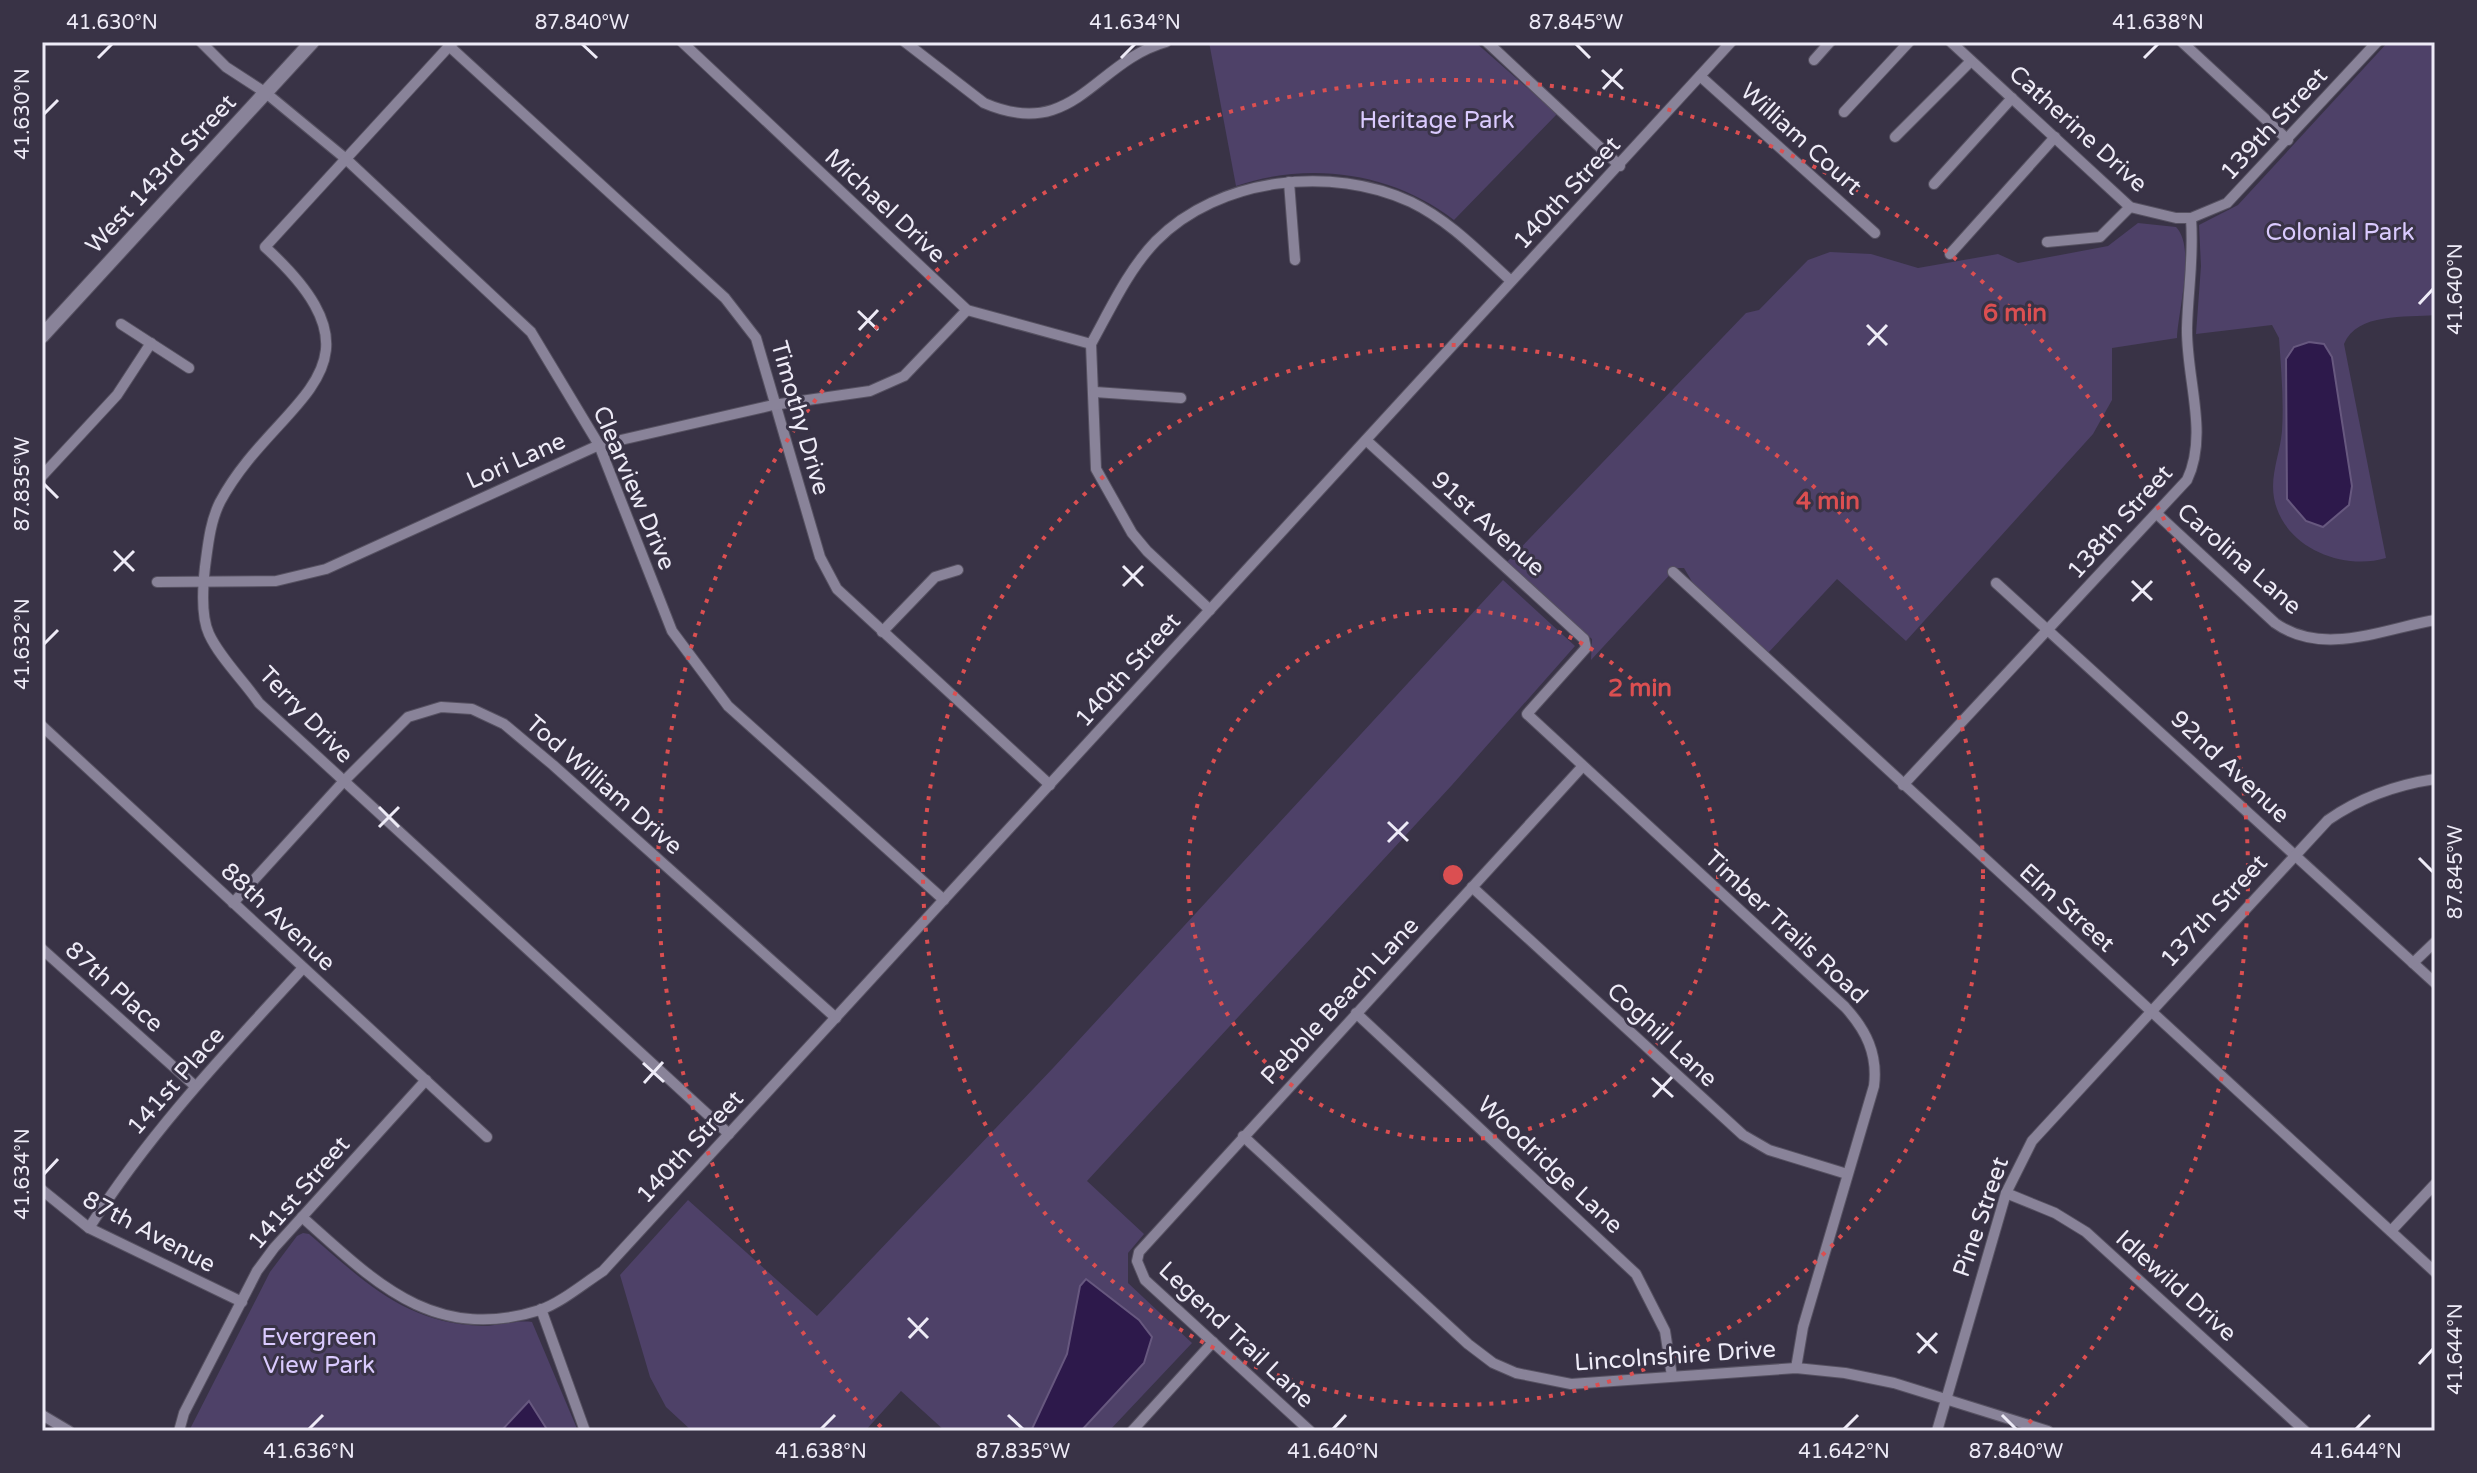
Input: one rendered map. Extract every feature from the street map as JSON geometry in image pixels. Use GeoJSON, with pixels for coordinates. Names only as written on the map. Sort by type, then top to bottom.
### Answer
{"type":"FeatureCollection","features":[{"type":"Feature","properties":{"kind":"main road","name":"West 143rd Street"},"geometry":{"type":"LineString","coordinates":[[42,336],[312,42]]}},
{"type":"Feature","properties":{"kind":"street","name":"Clearview Drive"},"geometry":{"type":"LineString","coordinates":[[201,42],[226,67],[266,93],[346,159],[531,332],[599,445],[672,631],[701,672],[728,706],[944,900]]}},
{"type":"Feature","properties":{"kind":"street","name":"Michael Drive"},"geometry":{"type":"LineString","coordinates":[[682,42],[967,310],[1091,344]]}},
{"type":"Feature","properties":{"kind":"street"},"geometry":{"type":"LineString","coordinates":[[905,42],[984,103],[999,110],[1035,114],[1075,102],[1136,46],[1166,42]]}},
{"type":"Feature","properties":{"kind":"street"},"geometry":{"type":"LineString","coordinates":[[1487,42],[1620,166]]}},
{"type":"Feature","properties":{"kind":"street"},"geometry":{"type":"LineString","coordinates":[[1814,60],[1830,42]]}},
{"type":"Feature","properties":{"kind":"street"},"geometry":{"type":"LineString","coordinates":[[1844,112],[1909,42]]}},
{"type":"Feature","properties":{"kind":"street","name":"Catherine Drive"},"geometry":{"type":"LineString","coordinates":[[1951,42],[2130,207],[2191,218]]}},
{"type":"Feature","properties":{"kind":"street"},"geometry":{"type":"LineString","coordinates":[[2182,42],[2288,140]]}},
{"type":"Feature","properties":{"kind":"street","name":"139th Street"},"geometry":{"type":"LineString","coordinates":[[2191,218],[2227,203],[2377,42]]}},
{"type":"Feature","properties":{"kind":"street"},"geometry":{"type":"LineString","coordinates":[[346,159],[451,44]]}},
{"type":"Feature","properties":{"kind":"street","name":"Timothy Drive"},"geometry":{"type":"LineString","coordinates":[[451,44],[725,298],[756,338],[773,405],[820,557],[837,589],[1050,785]]}},
{"type":"Feature","properties":{"kind":"street","name":"140th Street"},"geometry":{"type":"LineString","coordinates":[[541,1309],[603,1271],[1620,166],[1726,44]]}},
{"type":"Feature","properties":{"kind":"street"},"geometry":{"type":"LineString","coordinates":[[1895,137],[1971,61]]}},
{"type":"Feature","properties":{"kind":"street","name":"William Court"},"geometry":{"type":"LineString","coordinates":[[1700,76],[1875,233]]}},
{"type":"Feature","properties":{"kind":"street"},"geometry":{"type":"LineString","coordinates":[[1934,184],[2012,98]]}},
{"type":"Feature","properties":{"kind":"street"},"geometry":{"type":"LineString","coordinates":[[1950,254],[2055,137]]}},
{"type":"Feature","properties":{"kind":"street","name":"Terry Drive"},"geometry":{"type":"LineString","coordinates":[[346,159],[265,247],[295,274],[314,301],[326,328],[323,355],[314,387],[253,455],[220,503],[209,536],[203,583],[208,632],[259,703],[729,1134]]}},
{"type":"Feature","properties":{"kind":"street"},"geometry":{"type":"LineString","coordinates":[[1210,610],[1132,533],[1096,469],[1091,344],[1120,291],[1156,241],[1195,213],[1243,191],[1289,182],[1330,181],[1370,187],[1412,203],[1455,230],[1511,281]]}},
{"type":"Feature","properties":{"kind":"street"},"geometry":{"type":"LineString","coordinates":[[1289,182],[1295,260]]}},
{"type":"Feature","properties":{"kind":"street"},"geometry":{"type":"LineString","coordinates":[[2047,242],[2100,237],[2130,207]]}},
{"type":"Feature","properties":{"kind":"street","name":"138th Street"},"geometry":{"type":"LineString","coordinates":[[1903,785],[2051,630],[2187,480],[2196,455],[2188,345],[2194,264],[2191,218]]}},
{"type":"Feature","properties":{"kind":"street","name":"Lori Lane"},"geometry":{"type":"LineString","coordinates":[[157,582],[276,581],[326,569],[599,445],[773,405],[870,391],[904,376],[967,310]]}},
{"type":"Feature","properties":{"kind":"street"},"geometry":{"type":"LineString","coordinates":[[121,324],[189,368]]}},
{"type":"Feature","properties":{"kind":"street"},"geometry":{"type":"LineString","coordinates":[[42,476],[117,395],[151,343]]}},
{"type":"Feature","properties":{"kind":"street"},"geometry":{"type":"LineString","coordinates":[[1095,392],[1181,398]]}},
{"type":"Feature","properties":{"kind":"street","name":"91st Avenue"},"geometry":{"type":"LineString","coordinates":[[1366,440],[1584,639],[1586,648],[1527,714]]}},
{"type":"Feature","properties":{"kind":"street","name":"Carolina Lane"},"geometry":{"type":"LineString","coordinates":[[2157,514],[2275,623],[2294,634],[2336,640],[2435,620]]}},
{"type":"Feature","properties":{"kind":"street"},"geometry":{"type":"LineString","coordinates":[[882,632],[935,577],[958,570]]}},
{"type":"Feature","properties":{"kind":"street","name":"Elm Street"},"geometry":{"type":"LineString","coordinates":[[1673,572],[2435,1272]]}},
{"type":"Feature","properties":{"kind":"street","name":"92nd Avenue"},"geometry":{"type":"LineString","coordinates":[[1996,583],[2435,983]]}},
{"type":"Feature","properties":{"kind":"street","name":"Tod William Drive"},"geometry":{"type":"LineString","coordinates":[[233,903],[343,782],[408,717],[441,707],[472,709],[504,724],[836,1018]]}},
{"type":"Feature","properties":{"kind":"street","name":"Timber Trails Road"},"geometry":{"type":"LineString","coordinates":[[1527,714],[1859,1022],[1873,1052],[1875,1076],[1803,1327],[1796,1368]]}},
{"type":"Feature","properties":{"kind":"street","name":"88th Avenue"},"geometry":{"type":"LineString","coordinates":[[42,727],[487,1137]]}},
{"type":"Feature","properties":{"kind":"street","name":"Pebble Beach Lane"},"geometry":{"type":"LineString","coordinates":[[1138,1268],[1139,1252],[1147,1240],[1582,767]]}},
{"type":"Feature","properties":{"kind":"street","name":"137th Street"},"geometry":{"type":"LineString","coordinates":[[2150,1010],[2294,854],[2347,807],[2391,788],[2435,779]]}},
{"type":"Feature","properties":{"kind":"street","name":"Coghill Lane"},"geometry":{"type":"LineString","coordinates":[[1472,887],[1743,1135],[1769,1150],[1847,1174]]}},
{"type":"Feature","properties":{"kind":"street"},"geometry":{"type":"LineString","coordinates":[[2413,963],[2435,942]]}},
{"type":"Feature","properties":{"kind":"street","name":"87th Place"},"geometry":{"type":"LineString","coordinates":[[42,949],[195,1086]]}},
{"type":"Feature","properties":{"kind":"street","name":"141st Place"},"geometry":{"type":"LineString","coordinates":[[89,1228],[126,1170],[195,1086],[303,968]]}},
{"type":"Feature","properties":{"kind":"street","name":"Pine Street"},"geometry":{"type":"LineString","coordinates":[[1937,1431],[2015,1169],[2039,1132],[2150,1010]]}},
{"type":"Feature","properties":{"kind":"street","name":"Woodridge Lane"},"geometry":{"type":"LineString","coordinates":[[1356,1013],[1636,1274],[1665,1331],[1672,1376]]}},
{"type":"Feature","properties":{"kind":"street","name":"141st Street"},"geometry":{"type":"LineString","coordinates":[[179,1431],[242,1302],[274,1248],[426,1080]]}},
{"type":"Feature","properties":{"kind":"street","name":"Lincolnshire Drive"},"geometry":{"type":"LineString","coordinates":[[1243,1136],[1468,1344],[1493,1363],[1543,1381],[1571,1384],[1796,1368],[1870,1377],[2048,1431]]}},
{"type":"Feature","properties":{"kind":"street"},"geometry":{"type":"LineString","coordinates":[[2391,1231],[2435,1184]]}},
{"type":"Feature","properties":{"kind":"street","name":"87th Avenue"},"geometry":{"type":"LineString","coordinates":[[42,1190],[89,1228],[242,1302]]}},
{"type":"Feature","properties":{"kind":"street","name":"Idlewild Drive"},"geometry":{"type":"LineString","coordinates":[[2006,1193],[2055,1213],[2086,1232],[2305,1431]]}},
{"type":"Feature","properties":{"kind":"street"},"geometry":{"type":"LineString","coordinates":[[302,1217],[380,1287],[423,1308],[486,1318],[541,1309],[585,1431]]}},
{"type":"Feature","properties":{"kind":"street","name":"Legend Trail Lane"},"geometry":{"type":"LineString","coordinates":[[1138,1268],[1145,1280],[1310,1431]]}},
{"type":"Feature","properties":{"kind":"street"},"geometry":{"type":"LineString","coordinates":[[1132,1431],[1213,1342]]}},
{"type":"Feature","properties":{"kind":"street"},"geometry":{"type":"LineString","coordinates":[[42,1415],[69,1431]]}},
{"type":"Feature","properties":{"kind":"green space","name":"Heritage Park"},"geometry":{"type":"Polygon","coordinates":[[[1209,42],[1475,42],[1557,114],[1454,220],[1404,191],[1349,176],[1292,174],[1236,186],[1209,42]]]}},
{"type":"Feature","properties":{"kind":"green space","name":"Colonial Park"},"geometry":{"type":"Polygon","coordinates":[[[2388,42],[2435,42],[2435,315],[2371,322],[2350,334],[2344,344],[2386,558],[2351,561],[2334,558],[2302,542],[2289,530],[2274,498],[2274,473],[2283,408],[2279,338],[2272,325],[2196,334],[2201,266],[2199,225],[2238,205],[2388,42]]]}},
{"type":"Feature","properties":{"kind":"green space"},"geometry":{"type":"Polygon","coordinates":[[[2138,223],[2176,227],[2182,236],[2185,264],[2177,338],[2112,348],[2112,400],[2093,434],[1906,641],[1837,579],[1768,653],[1694,585],[1684,568],[1676,568],[1591,660],[1592,639],[1507,562],[1746,313],[1759,310],[1808,260],[1830,252],[1871,254],[1918,268],[1998,254],[2018,263],[2108,246],[2138,223]]]}},
{"type":"Feature","properties":{"kind":"green space"},"geometry":{"type":"Polygon","coordinates":[[[1503,580],[1575,646],[1452,785],[1087,1181],[1144,1234],[1128,1253],[1128,1283],[1192,1343],[1109,1431],[1081,1431],[1144,1363],[1139,1320],[1086,1279],[1080,1286],[1067,1354],[1031,1431],[945,1431],[901,1391],[865,1431],[692,1431],[666,1407],[650,1377],[620,1275],[688,1200],[817,1316],[1054,1067],[1503,580]]]}},
{"type":"Feature","properties":{"kind":"green space","name":"Evergreen View Park"},"geometry":{"type":"Polygon","coordinates":[[[309,1234],[387,1297],[430,1317],[482,1326],[532,1322],[578,1431],[189,1431],[270,1272],[297,1236],[309,1234]]]}},
{"type":"Feature","properties":{"kind":"shaded area"},"geometry":{"type":"Polygon","coordinates":[[[2309,342],[2324,344],[2332,357],[2352,486],[2349,505],[2323,527],[2306,521],[2287,499],[2286,359],[2294,347],[2309,342]]]}},
{"type":"Feature","properties":{"kind":"shaded area"},"geometry":{"type":"Polygon","coordinates":[[[1086,1279],[1139,1320],[1152,1337],[1144,1363],[1081,1431],[1031,1431],[1067,1354],[1080,1286],[1086,1279]]]}},
{"type":"Feature","properties":{"kind":"shaded area"},"geometry":{"type":"Polygon","coordinates":[[[529,1401],[548,1431],[501,1431],[529,1401]]]}}]}
